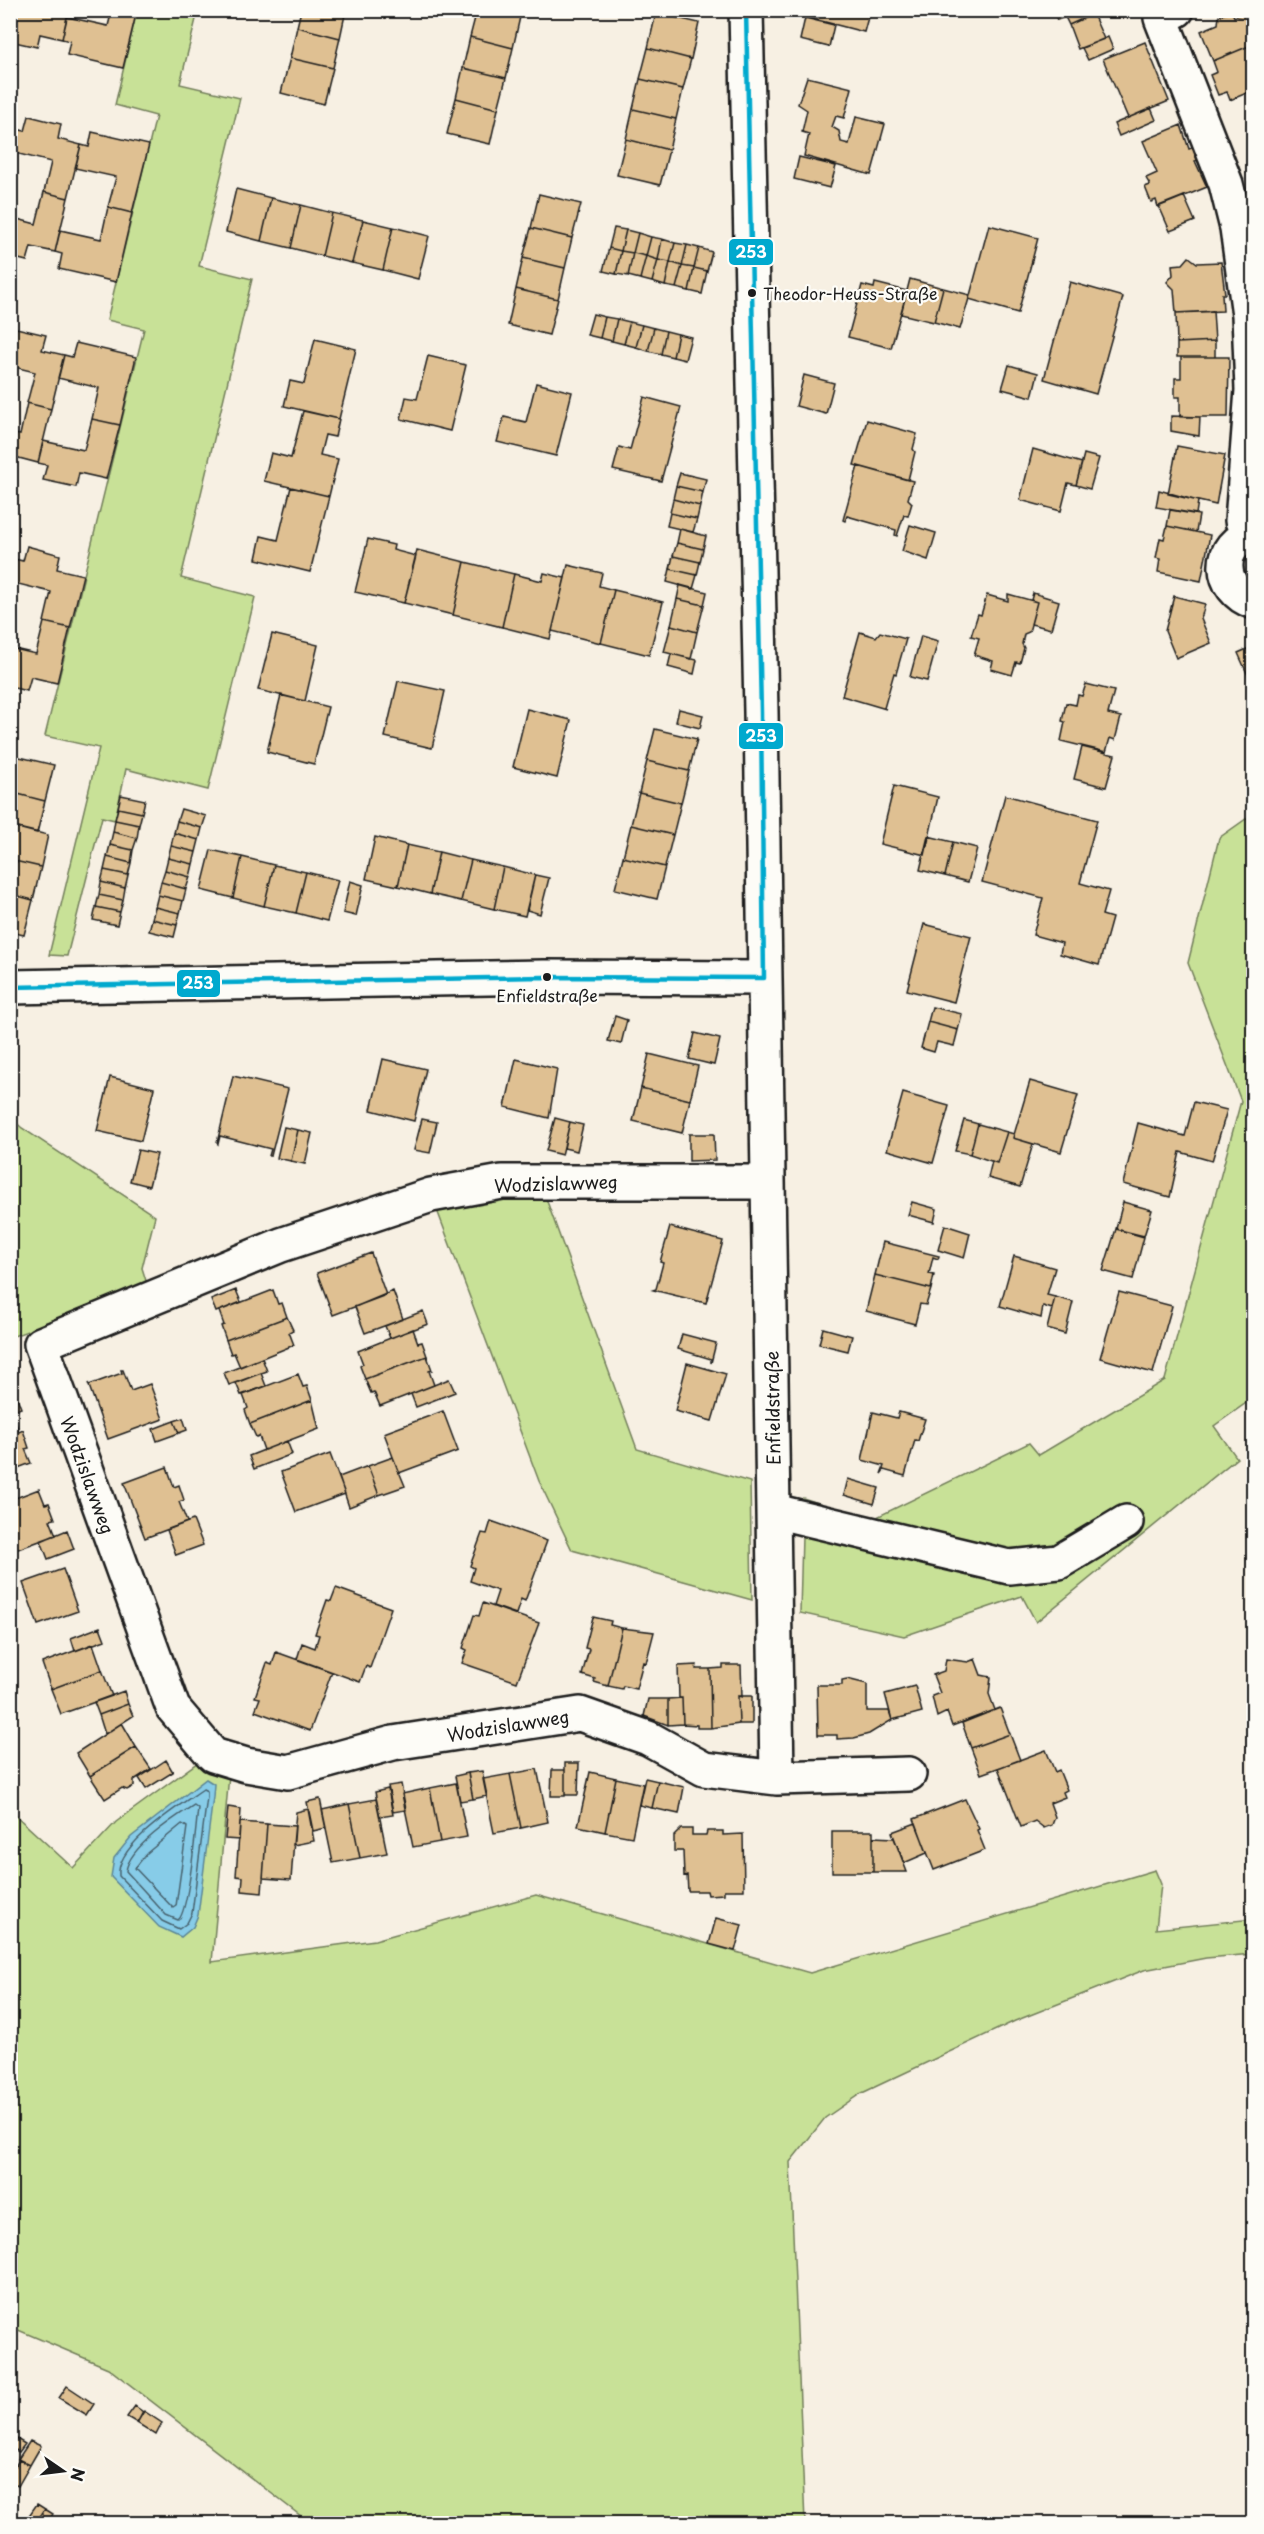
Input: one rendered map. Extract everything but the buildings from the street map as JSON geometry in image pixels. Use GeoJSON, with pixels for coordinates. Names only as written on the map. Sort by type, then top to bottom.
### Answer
{"type":"FeatureCollection","features":[{"type":"Feature","properties":{"kind":"street","name":"Enfieldstraße"},"geometry":{"type":"LineString","coordinates":[[746,10],[777,1779]]}},
{"type":"Feature","properties":{"kind":"street"},"geometry":{"type":"LineString","coordinates":[[1177,10],[1161,18],[1226,184],[1237,228],[1249,315],[1253,390],[1242,521],[1252,535],[1238,542],[1230,552],[1225,565],[1227,578],[1233,590],[1243,598],[1254,602]]}},
{"type":"Feature","properties":{"kind":"street"},"geometry":{"type":"LineString","coordinates":[[10,987],[544,977],[764,978]]}},
{"type":"Feature","properties":{"kind":"street","name":"Wodzislawweg"},"geometry":{"type":"LineString","coordinates":[[767,1182],[502,1182],[431,1195],[281,1245],[41,1344],[173,1708],[213,1755],[246,1766],[288,1772],[393,1743],[580,1714],[648,1738],[704,1769],[777,1779]]}},
{"type":"Feature","properties":{"kind":"street"},"geometry":{"type":"LineString","coordinates":[[774,1511],[1009,1567],[1059,1562],[1126,1522]]}},
{"type":"Feature","properties":{"kind":"street"},"geometry":{"type":"LineString","coordinates":[[777,1779],[909,1774]]}},
{"type":"Feature","properties":{"kind":"green space"},"geometry":{"type":"Polygon","coordinates":[[[137,11],[198,11],[180,84],[240,98],[199,266],[252,279],[181,578],[255,597],[208,790],[126,769],[115,820],[102,817],[67,956],[49,955],[99,748],[45,736],[144,329],[107,320],[156,116],[115,105],[137,11]]]}},
{"type":"Feature","properties":{"kind":"green space"},"geometry":{"type":"Polygon","coordinates":[[[1253,814],[1253,1398],[1214,1426],[1237,1458],[1036,1622],[1022,1596],[904,1636],[800,1613],[803,1498],[871,1520],[1029,1443],[1039,1455],[1165,1380],[1241,1101],[1188,963],[1219,838],[1253,814]]]}},
{"type":"Feature","properties":{"kind":"green space"},"geometry":{"type":"Polygon","coordinates":[[[10,1117],[22,1128],[155,1216],[142,1268],[148,1287],[11,1337],[10,1117]]]}},
{"type":"Feature","properties":{"kind":"green space"},"geometry":{"type":"Polygon","coordinates":[[[544,1193],[637,1449],[750,1482],[752,1600],[572,1550],[539,1481],[437,1210],[468,1202],[544,1193]]]}},
{"type":"Feature","properties":{"kind":"green space"},"geometry":{"type":"Polygon","coordinates":[[[201,1760],[229,1775],[212,1962],[375,1940],[536,1895],[810,1973],[1155,1870],[1161,1884],[1156,1929],[1253,1919],[1253,1954],[1206,1958],[1144,1970],[1015,2021],[860,2094],[825,2118],[790,2162],[805,2523],[310,2523],[108,2368],[11,2327],[10,1804],[14,1814],[73,1868],[116,1822],[201,1760]]]}},
{"type":"Feature","properties":{"kind":"water"},"geometry":{"type":"Polygon","coordinates":[[[206,1779],[214,1784],[198,1915],[193,1927],[181,1937],[159,1927],[111,1877],[114,1858],[131,1837],[206,1779]]]}},
{"type":"Feature","properties":{"kind":"transit line","name":"253"},"geometry":{"type":"LineString","coordinates":[[746,10],[761,712],[764,978]]}},
{"type":"Feature","properties":{"kind":"transit line","name":"253"},"geometry":{"type":"LineString","coordinates":[[10,987],[544,977],[764,978]]}},
{"type":"Feature","properties":{"kind":"place","name":"Theodor-Heuss-Straße"},"geometry":{"type":"Point","coordinates":[752,293]}},
{"type":"Feature","properties":{"kind":"place","name":"Enfieldstraße"},"geometry":{"type":"Point","coordinates":[547,977]}}]}
